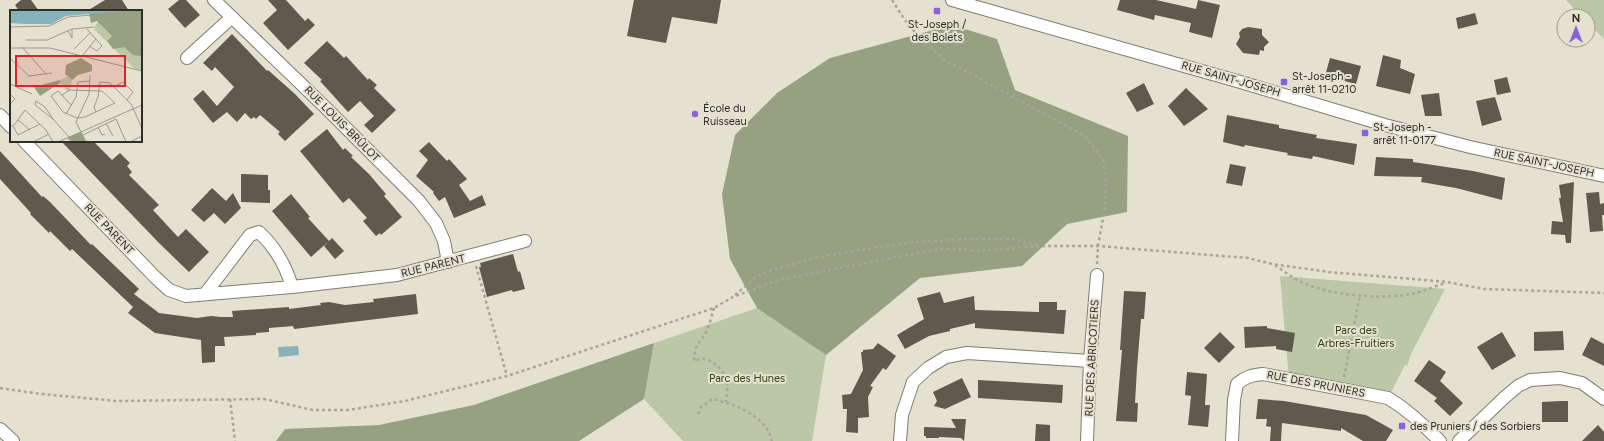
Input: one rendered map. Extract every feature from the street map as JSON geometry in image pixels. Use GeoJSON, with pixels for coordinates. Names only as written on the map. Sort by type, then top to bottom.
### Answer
{"type":"FeatureCollection","features":[{"type":"Feature","properties":{"kind":"street","name":"RUE LOUIS-BRÛLOT"},"geometry":{"type":"LineString","coordinates":[[214,0],[419,201],[436,223],[444,241],[448,262]]}},
{"type":"Feature","properties":{"kind":"street","name":"RUE SAINT-JOSEPH"},"geometry":{"type":"LineString","coordinates":[[952,0],[976,3],[1385,125],[1470,147],[1604,176]]}},
{"type":"Feature","properties":{"kind":"street"},"geometry":{"type":"LineString","coordinates":[[187,58],[232,17]]}},
{"type":"Feature","properties":{"kind":"street"},"geometry":{"type":"LineString","coordinates":[[0,115],[10,126]]}},
{"type":"Feature","properties":{"kind":"street","name":"RUE PARENT"},"geometry":{"type":"LineString","coordinates":[[25,142],[169,290],[186,296],[292,287],[397,275],[525,241]]}},
{"type":"Feature","properties":{"kind":"street"},"geometry":{"type":"LineString","coordinates":[[205,294],[250,235],[259,232],[269,241],[283,262],[292,287]]}},
{"type":"Feature","properties":{"kind":"street","name":"RUE DES ABRICOTIERS"},"geometry":{"type":"LineString","coordinates":[[1088,441],[1090,361],[1097,275]]}},
{"type":"Feature","properties":{"kind":"street"},"geometry":{"type":"LineString","coordinates":[[900,441],[902,415],[913,382],[928,368],[946,357],[967,353],[1090,361]]}},
{"type":"Feature","properties":{"kind":"street","name":"RUE DES PRUNIERS"},"geometry":{"type":"LineString","coordinates":[[1232,441],[1234,400],[1237,384],[1243,378],[1263,374],[1388,398],[1417,418],[1440,441]]}},
{"type":"Feature","properties":{"kind":"street"},"geometry":{"type":"LineString","coordinates":[[1459,441],[1505,396],[1518,386],[1530,380],[1560,378],[1582,383],[1604,399]]}},
{"type":"Feature","properties":{"kind":"street"},"geometry":{"type":"LineString","coordinates":[[0,430],[13,441]]}},
{"type":"Feature","properties":{"kind":"path"},"geometry":{"type":"LineString","coordinates":[[892,0],[905,20],[922,41],[945,60],[1085,136],[1103,160],[1106,182],[1105,207],[1098,246],[1097,275]]}},
{"type":"Feature","properties":{"kind":"path"},"geometry":{"type":"LineString","coordinates":[[733,297],[757,276],[771,270],[819,256],[915,242],[996,239],[1027,241],[1042,246]]}},
{"type":"Feature","properties":{"kind":"path"},"geometry":{"type":"LineString","coordinates":[[0,388],[41,394],[117,401],[177,402],[264,399],[313,410],[348,410],[405,401],[507,376],[714,308],[733,297],[778,280],[942,249],[977,251],[1042,246],[1098,246],[1248,258],[1272,264],[1329,272],[1447,282],[1484,289],[1604,293]]}},
{"type":"Feature","properties":{"kind":"path"},"geometry":{"type":"LineString","coordinates":[[473,256],[507,376]]}},
{"type":"Feature","properties":{"kind":"path"},"geometry":{"type":"LineString","coordinates":[[1272,264],[1306,284],[1330,291],[1360,295],[1390,296],[1415,293],[1447,282]]}},
{"type":"Feature","properties":{"kind":"path"},"geometry":{"type":"LineString","coordinates":[[1342,389],[1360,295]]}},
{"type":"Feature","properties":{"kind":"path"},"geometry":{"type":"LineString","coordinates":[[714,308],[707,331],[696,345],[694,361],[704,359],[711,361],[723,372],[728,391],[726,402]]}},
{"type":"Feature","properties":{"kind":"path"},"geometry":{"type":"LineString","coordinates":[[230,399],[235,441]]}},
{"type":"Feature","properties":{"kind":"path"},"geometry":{"type":"LineString","coordinates":[[698,414],[701,407],[712,399],[726,402],[740,408],[759,420],[768,430],[772,441]]}},
{"type":"Feature","properties":{"kind":"green space"},"geometry":{"type":"Polygon","coordinates":[[[1566,0],[1604,0],[1604,39],[1596,31],[1596,8],[1574,8],[1566,0]]]}},
{"type":"Feature","properties":{"kind":"green space"},"geometry":{"type":"Polygon","coordinates":[[[952,25],[997,39],[1015,90],[1128,136],[1127,212],[1067,224],[1022,266],[920,278],[826,355],[757,308],[730,259],[722,194],[735,135],[777,93],[830,58],[952,25]]]}},
{"type":"Feature","properties":{"kind":"green space","name":"Parc des Arbres-Fruitiers"},"geometry":{"type":"Polygon","coordinates":[[[1280,276],[1445,289],[1411,354],[1407,366],[1405,365],[1388,398],[1289,379],[1280,276]]]}},
{"type":"Feature","properties":{"kind":"green space","name":"Parc des Hunes"},"geometry":{"type":"Polygon","coordinates":[[[757,308],[826,355],[812,441],[683,441],[644,399],[654,343],[757,308]]]}},
{"type":"Feature","properties":{"kind":"green space"},"geometry":{"type":"Polygon","coordinates":[[[654,343],[644,399],[579,441],[276,441],[285,429],[379,425],[474,405],[654,343]]]}},
{"type":"Feature","properties":{"kind":"water"},"geometry":{"type":"Polygon","coordinates":[[[298,346],[299,355],[279,357],[278,347],[298,346]]]}},
{"type":"Feature","properties":{"kind":"building"},"geometry":{"type":"Polygon","coordinates":[[[21,0],[31,0],[38,10],[18,10],[15,5],[21,0]]]}},
{"type":"Feature","properties":{"kind":"building"},"geometry":{"type":"Polygon","coordinates":[[[105,0],[122,0],[128,10],[89,10],[105,0]]]}},
{"type":"Feature","properties":{"kind":"building"},"geometry":{"type":"Polygon","coordinates":[[[179,0],[186,0],[200,15],[185,28],[168,9],[179,0]]]}},
{"type":"Feature","properties":{"kind":"building"},"geometry":{"type":"Polygon","coordinates":[[[268,0],[286,0],[305,21],[308,18],[315,25],[288,50],[263,23],[277,10],[268,0]]]}},
{"type":"Feature","properties":{"kind":"building"},"geometry":{"type":"Polygon","coordinates":[[[634,0],[721,0],[717,24],[672,17],[666,43],[627,36],[634,0]]]}},
{"type":"Feature","properties":{"kind":"building"},"geometry":{"type":"Polygon","coordinates":[[[1120,0],[1156,0],[1196,9],[1198,0],[1220,5],[1212,38],[1189,32],[1191,23],[1155,15],[1154,20],[1117,10],[1120,0]]]}},
{"type":"Feature","properties":{"kind":"building"},"geometry":{"type":"Polygon","coordinates":[[[1475,13],[1478,24],[1458,29],[1456,18],[1475,13]]]}},
{"type":"Feature","properties":{"kind":"building"},"geometry":{"type":"Polygon","coordinates":[[[1248,27],[1262,29],[1262,35],[1269,42],[1264,47],[1264,51],[1260,50],[1259,55],[1243,53],[1236,44],[1240,37],[1239,33],[1242,29],[1248,27]]]}},
{"type":"Feature","properties":{"kind":"building"},"geometry":{"type":"Polygon","coordinates":[[[232,34],[267,71],[268,70],[295,94],[314,114],[285,141],[278,134],[280,132],[260,115],[256,119],[254,117],[251,119],[245,113],[237,122],[227,112],[213,123],[193,99],[203,90],[217,106],[234,87],[215,67],[212,71],[203,63],[232,34]]]}},
{"type":"Feature","properties":{"kind":"building"},"geometry":{"type":"Polygon","coordinates":[[[327,41],[344,58],[346,56],[368,80],[369,78],[377,85],[374,88],[396,110],[372,133],[364,125],[374,116],[360,101],[348,112],[320,81],[322,80],[304,63],[327,41]]]}},
{"type":"Feature","properties":{"kind":"building"},"geometry":{"type":"Polygon","coordinates":[[[1383,55],[1401,60],[1400,68],[1415,74],[1410,94],[1376,86],[1383,55]]]}},
{"type":"Feature","properties":{"kind":"building"},"geometry":{"type":"Polygon","coordinates":[[[1330,58],[1361,66],[1356,84],[1325,76],[1330,58]]]}},
{"type":"Feature","properties":{"kind":"building"},"geometry":{"type":"Polygon","coordinates":[[[1507,77],[1511,92],[1497,95],[1494,80],[1507,77]]]}},
{"type":"Feature","properties":{"kind":"building"},"geometry":{"type":"Polygon","coordinates":[[[1144,83],[1154,104],[1137,112],[1126,93],[1144,83]]]}},
{"type":"Feature","properties":{"kind":"building"},"geometry":{"type":"Polygon","coordinates":[[[1186,88],[1208,109],[1184,126],[1168,106],[1186,88]]]}},
{"type":"Feature","properties":{"kind":"building"},"geometry":{"type":"Polygon","coordinates":[[[1439,93],[1442,116],[1425,116],[1421,95],[1439,93]]]}},
{"type":"Feature","properties":{"kind":"building"},"geometry":{"type":"Polygon","coordinates":[[[1495,97],[1502,120],[1482,126],[1476,101],[1495,97]]]}},
{"type":"Feature","properties":{"kind":"building"},"geometry":{"type":"Polygon","coordinates":[[[1227,115],[1279,125],[1279,128],[1317,135],[1316,138],[1357,144],[1354,165],[1313,156],[1312,159],[1287,155],[1288,153],[1245,145],[1244,147],[1223,142],[1227,115]]]}},
{"type":"Feature","properties":{"kind":"building"},"geometry":{"type":"Polygon","coordinates":[[[327,129],[343,150],[345,148],[353,156],[351,157],[369,174],[386,194],[384,196],[402,217],[381,235],[380,233],[376,236],[363,221],[367,218],[349,198],[343,203],[300,151],[327,129]]]}},
{"type":"Feature","properties":{"kind":"building"},"geometry":{"type":"Polygon","coordinates":[[[62,142],[94,142],[112,160],[120,153],[130,163],[127,166],[132,172],[129,175],[159,205],[153,210],[178,237],[186,229],[209,252],[189,272],[62,142]]]}},
{"type":"Feature","properties":{"kind":"building"},"geometry":{"type":"Polygon","coordinates":[[[429,142],[447,161],[449,159],[467,179],[459,185],[470,201],[482,195],[486,205],[454,218],[445,197],[439,201],[433,193],[434,192],[416,176],[428,160],[419,151],[429,142]]]}},
{"type":"Feature","properties":{"kind":"building"},"geometry":{"type":"Polygon","coordinates":[[[0,151],[42,197],[43,196],[50,202],[91,245],[92,244],[139,289],[134,294],[159,313],[197,318],[211,316],[233,317],[232,311],[289,307],[289,309],[321,305],[320,303],[329,302],[345,305],[374,302],[373,299],[416,294],[418,314],[294,329],[293,326],[269,328],[269,332],[256,333],[256,335],[224,337],[225,346],[215,346],[215,362],[202,363],[201,340],[155,333],[128,313],[133,307],[72,249],[70,251],[30,214],[31,213],[0,179],[0,151]]]}},
{"type":"Feature","properties":{"kind":"building"},"geometry":{"type":"Polygon","coordinates":[[[1376,157],[1413,159],[1413,162],[1473,171],[1505,178],[1502,200],[1456,188],[1421,182],[1422,177],[1374,176],[1376,157]]]}},
{"type":"Feature","properties":{"kind":"building"},"geometry":{"type":"Polygon","coordinates":[[[1230,164],[1246,167],[1242,186],[1226,183],[1230,164]]]}},
{"type":"Feature","properties":{"kind":"building"},"geometry":{"type":"Polygon","coordinates":[[[241,174],[268,175],[270,203],[241,202],[241,174]]]}},
{"type":"Feature","properties":{"kind":"building"},"geometry":{"type":"Polygon","coordinates":[[[1574,182],[1571,243],[1566,243],[1565,235],[1551,234],[1552,221],[1563,222],[1559,198],[1561,198],[1559,185],[1574,182]]]}},
{"type":"Feature","properties":{"kind":"building"},"geometry":{"type":"Polygon","coordinates":[[[212,188],[226,201],[233,193],[241,208],[225,224],[214,213],[204,222],[191,210],[212,188]]]}},
{"type":"Feature","properties":{"kind":"building"},"geometry":{"type":"Polygon","coordinates":[[[1599,192],[1600,204],[1604,203],[1604,215],[1602,215],[1603,231],[1590,232],[1586,193],[1599,192]]]}},
{"type":"Feature","properties":{"kind":"building"},"geometry":{"type":"Polygon","coordinates":[[[291,194],[310,217],[308,218],[329,241],[311,257],[272,211],[291,194]]]}},
{"type":"Feature","properties":{"kind":"building"},"geometry":{"type":"Polygon","coordinates":[[[332,238],[344,251],[335,259],[324,246],[332,238]]]}},
{"type":"Feature","properties":{"kind":"building"},"geometry":{"type":"Polygon","coordinates":[[[513,254],[525,289],[513,292],[512,290],[487,297],[479,267],[481,267],[480,263],[513,254]]]}},
{"type":"Feature","properties":{"kind":"building"},"geometry":{"type":"Polygon","coordinates":[[[1124,291],[1146,292],[1144,319],[1141,319],[1137,368],[1135,403],[1138,403],[1137,422],[1116,421],[1122,350],[1120,350],[1124,291]]]}},
{"type":"Feature","properties":{"kind":"building"},"geometry":{"type":"Polygon","coordinates":[[[940,292],[944,303],[974,296],[975,310],[1039,312],[1039,302],[1057,302],[1057,310],[1066,310],[1064,334],[975,328],[975,323],[929,336],[905,349],[897,335],[924,319],[917,298],[940,292]]]}},
{"type":"Feature","properties":{"kind":"building"},"geometry":{"type":"Polygon","coordinates":[[[1267,326],[1267,328],[1295,333],[1292,352],[1276,349],[1276,346],[1245,348],[1244,327],[1267,326]]]}},
{"type":"Feature","properties":{"kind":"building"},"geometry":{"type":"Polygon","coordinates":[[[1563,331],[1564,350],[1534,351],[1534,332],[1563,331]]]}},
{"type":"Feature","properties":{"kind":"building"},"geometry":{"type":"Polygon","coordinates":[[[1220,332],[1235,347],[1219,363],[1204,348],[1220,332]]]}},
{"type":"Feature","properties":{"kind":"building"},"geometry":{"type":"Polygon","coordinates":[[[1502,332],[1516,356],[1492,370],[1477,347],[1502,332]]]}},
{"type":"Feature","properties":{"kind":"building"},"geometry":{"type":"Polygon","coordinates":[[[1591,337],[1604,344],[1604,366],[1582,355],[1591,337]]]}},
{"type":"Feature","properties":{"kind":"building"},"geometry":{"type":"Polygon","coordinates":[[[878,343],[896,356],[886,370],[883,368],[870,386],[873,387],[868,397],[869,417],[858,418],[858,433],[846,432],[847,409],[843,409],[842,395],[851,394],[863,370],[861,352],[863,352],[863,350],[873,349],[878,343]]]}},
{"type":"Feature","properties":{"kind":"building"},"geometry":{"type":"Polygon","coordinates":[[[1429,360],[1446,372],[1440,381],[1463,403],[1450,416],[1434,401],[1437,398],[1414,381],[1429,360]]]}},
{"type":"Feature","properties":{"kind":"building"},"geometry":{"type":"Polygon","coordinates":[[[1187,372],[1207,374],[1205,405],[1210,405],[1208,427],[1188,425],[1191,396],[1185,395],[1187,372]]]}},
{"type":"Feature","properties":{"kind":"building"},"geometry":{"type":"Polygon","coordinates":[[[962,378],[971,397],[945,409],[934,406],[937,401],[933,392],[962,378]]]}},
{"type":"Feature","properties":{"kind":"building"},"geometry":{"type":"Polygon","coordinates":[[[978,380],[1063,385],[1062,403],[978,398],[978,380]]]}},
{"type":"Feature","properties":{"kind":"building"},"geometry":{"type":"Polygon","coordinates":[[[1258,399],[1284,401],[1366,415],[1393,430],[1386,441],[1363,441],[1341,428],[1341,431],[1282,423],[1281,441],[1270,441],[1271,427],[1266,426],[1267,419],[1256,419],[1258,399]]]}},
{"type":"Feature","properties":{"kind":"building"},"geometry":{"type":"Polygon","coordinates":[[[1568,401],[1568,422],[1542,422],[1542,402],[1568,401]]]}},
{"type":"Feature","properties":{"kind":"building"},"geometry":{"type":"Polygon","coordinates":[[[951,419],[966,419],[964,441],[961,438],[926,438],[926,436],[924,436],[924,427],[956,428],[951,419]]]}},
{"type":"Feature","properties":{"kind":"building"},"geometry":{"type":"Polygon","coordinates":[[[1036,424],[1050,425],[1050,441],[1035,441],[1036,424]]]}},
{"type":"Feature","properties":{"kind":"building"},"geometry":{"type":"Polygon","coordinates":[[[1598,425],[1604,432],[1604,441],[1582,441],[1598,425]]]}},
{"type":"Feature","properties":{"kind":"place","name":"St-Joseph / des Bolets"},"geometry":{"type":"Point","coordinates":[937,11]}},
{"type":"Feature","properties":{"kind":"place","name":"St-Joseph - arrêt 11-0210"},"geometry":{"type":"Point","coordinates":[1284,82]}},
{"type":"Feature","properties":{"kind":"place","name":"École du Ruisseau"},"geometry":{"type":"Point","coordinates":[695,114]}},
{"type":"Feature","properties":{"kind":"place","name":"St-Joseph - arrêt 11-0177"},"geometry":{"type":"Point","coordinates":[1365,133]}},
{"type":"Feature","properties":{"kind":"place","name":"des Pruniers / des Sorbiers"},"geometry":{"type":"Point","coordinates":[1402,426]}}]}
